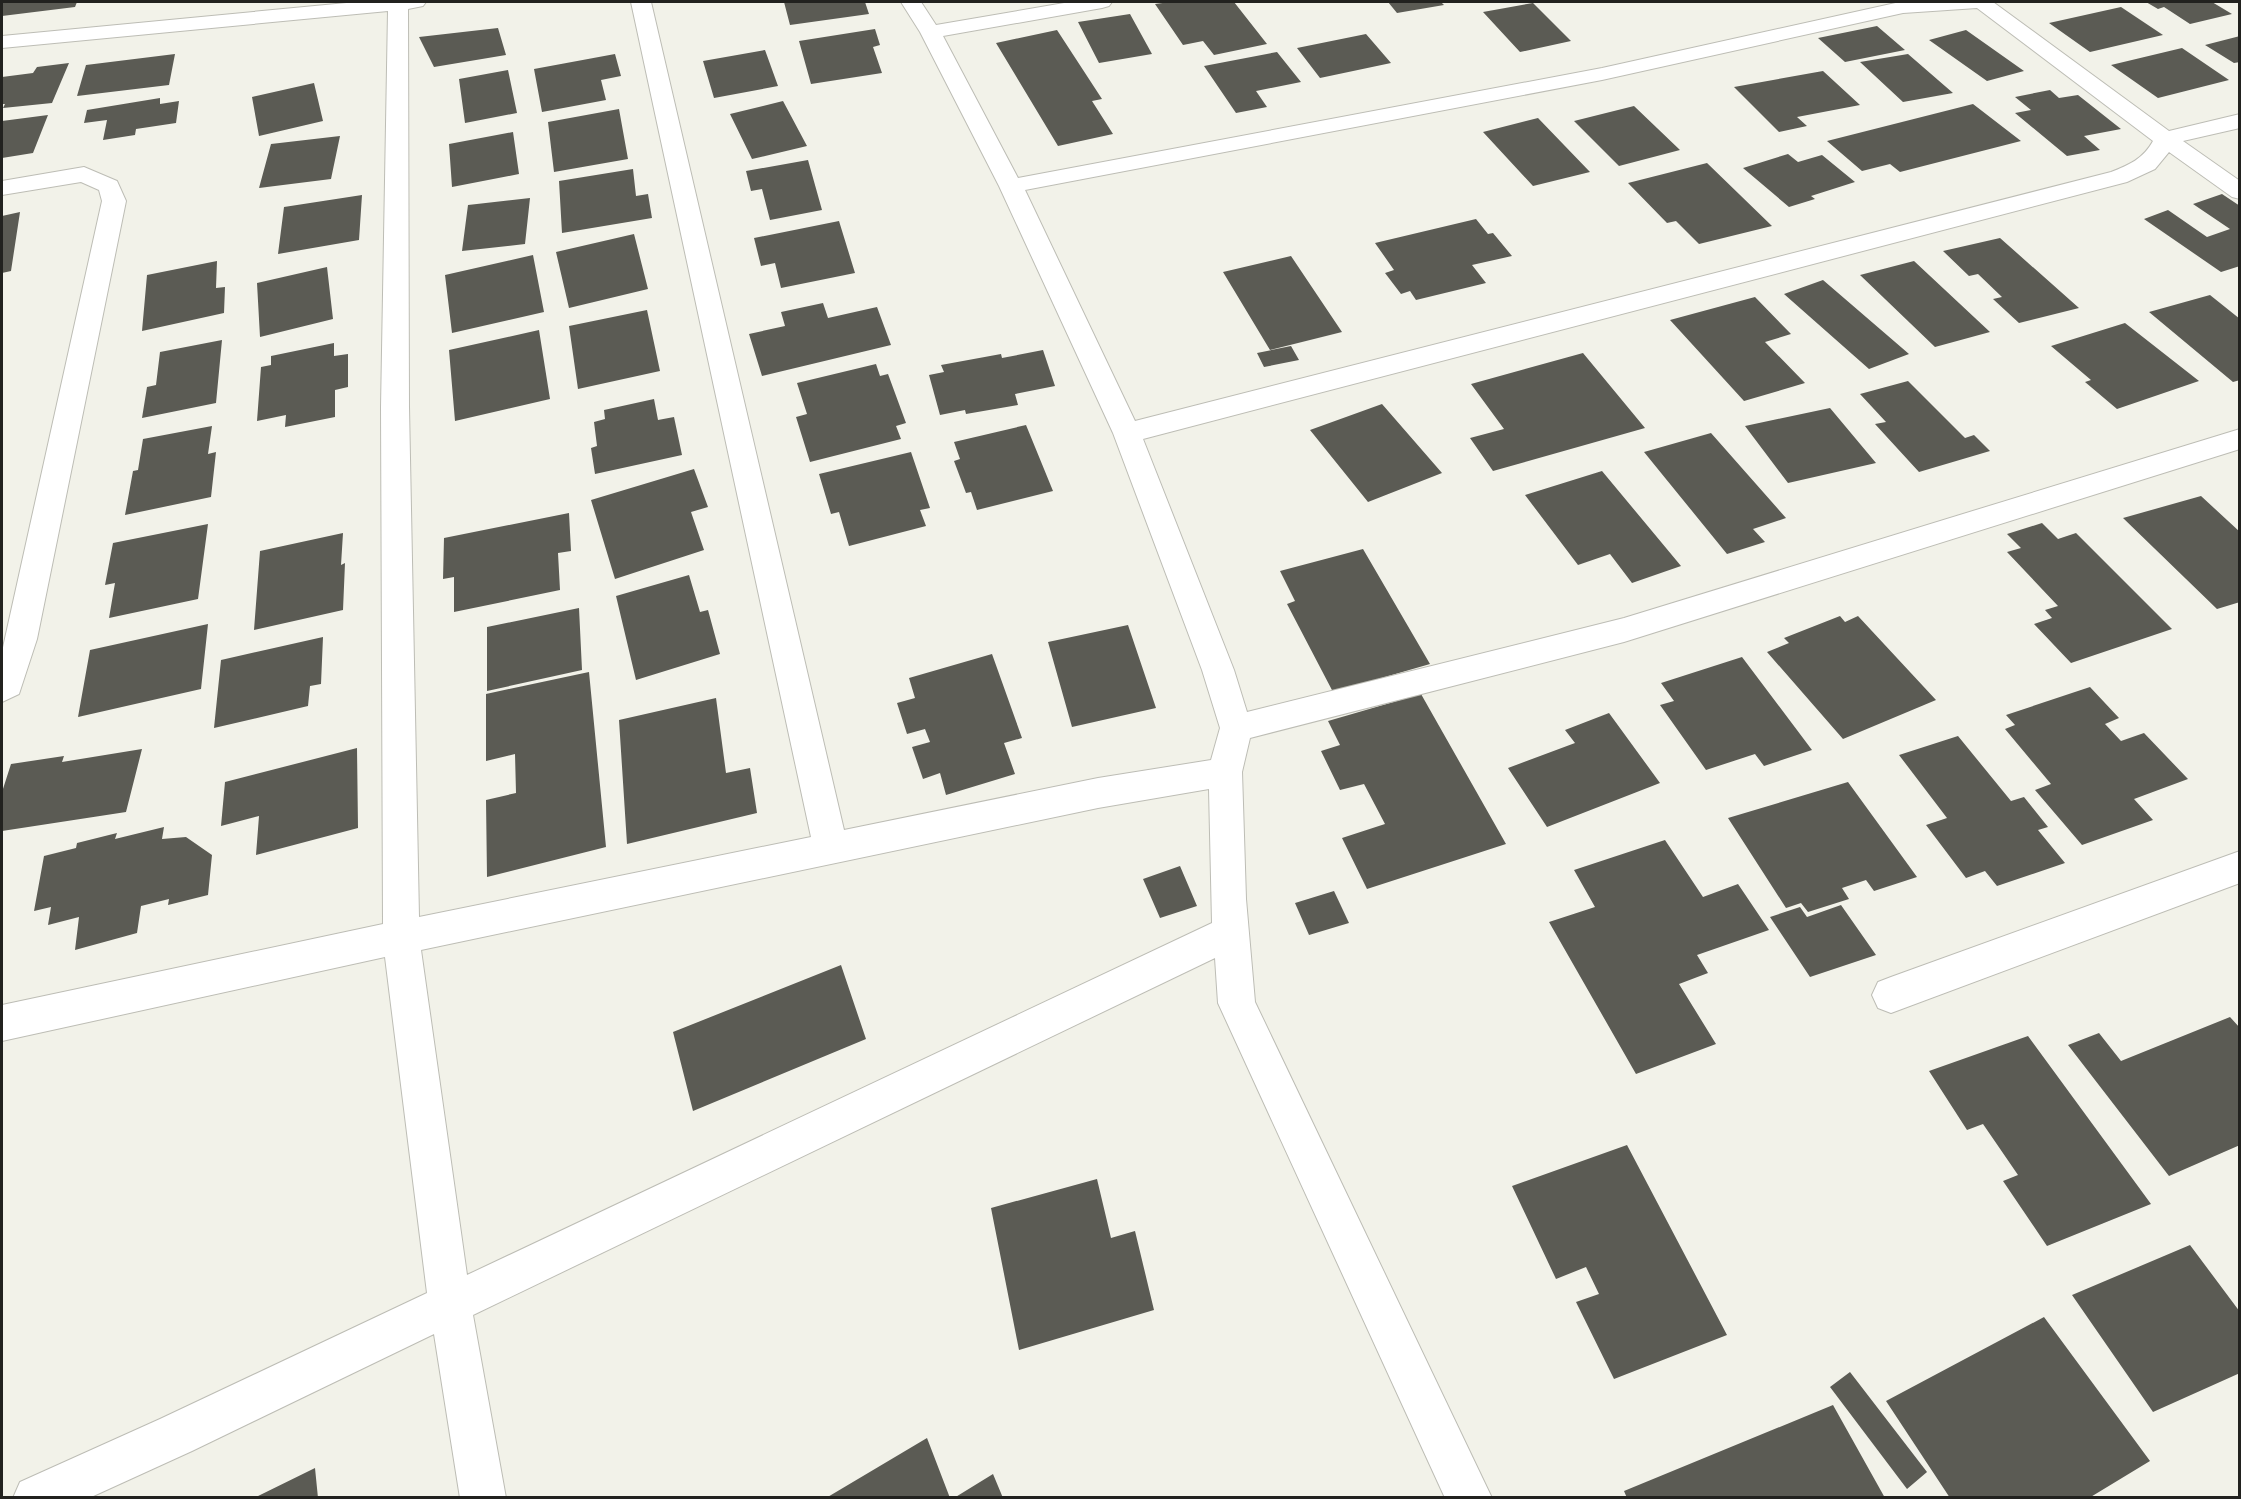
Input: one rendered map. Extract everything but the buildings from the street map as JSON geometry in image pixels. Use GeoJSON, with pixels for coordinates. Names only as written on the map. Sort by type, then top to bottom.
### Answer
{"type":"FeatureCollection","features":[{"type":"Feature","properties":{"kind":"street"},"geometry":{"type":"LineString","coordinates":[[2,42],[407,2],[395,419],[401,937],[450,1304],[483,1497]]}},
{"type":"Feature","properties":{"kind":"street"},"geometry":{"type":"LineString","coordinates":[[640,2],[712,310],[831,849]]}},
{"type":"Feature","properties":{"kind":"street"},"geometry":{"type":"LineString","coordinates":[[911,2],[930,32],[1011,186],[1127,433],[1218,670],[1236,728],[1225,772],[1228,899],[1236,1003],[1469,1497]]}},
{"type":"Feature","properties":{"kind":"street"},"geometry":{"type":"LineString","coordinates":[[930,32],[1102,2]]}},
{"type":"Feature","properties":{"kind":"street"},"geometry":{"type":"LineString","coordinates":[[1011,186],[1602,74],[1903,7],[1982,2],[2240,192]]}},
{"type":"Feature","properties":{"kind":"street"},"geometry":{"type":"LineString","coordinates":[[1127,433],[2119,177],[2148,165],[2158,153],[2165,139],[2240,121]]}},
{"type":"Feature","properties":{"kind":"street"},"geometry":{"type":"LineString","coordinates":[[2,188],[84,174],[109,186],[114,201],[21,639],[8,685],[2,689]]}},
{"type":"Feature","properties":{"kind":"street"},"geometry":{"type":"LineString","coordinates":[[1236,728],[1624,630],[2240,439]]}},
{"type":"Feature","properties":{"kind":"street"},"geometry":{"type":"LineString","coordinates":[[2,1023],[401,937],[1098,793],[1225,772]]}},
{"type":"Feature","properties":{"kind":"street"},"geometry":{"type":"LineString","coordinates":[[1891,995],[2240,867]]}},
{"type":"Feature","properties":{"kind":"street"},"geometry":{"type":"LineString","coordinates":[[36,1497],[176,1435],[1231,932]]}}]}
